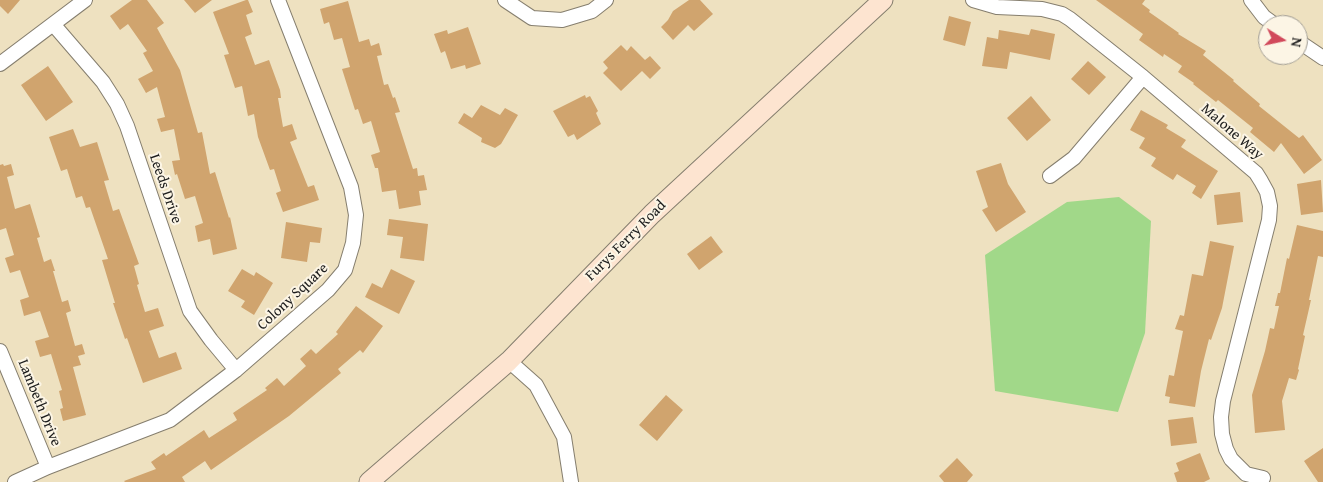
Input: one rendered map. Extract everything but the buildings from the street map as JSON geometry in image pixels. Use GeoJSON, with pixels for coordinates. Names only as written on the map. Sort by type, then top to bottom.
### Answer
{"type":"FeatureCollection","features":[{"type":"Feature","properties":{"kind":"main road","name":"Furys Ferry Road"},"geometry":{"type":"LineString","coordinates":[[368,482],[509,361],[652,214],[883,0]]}},
{"type":"Feature","properties":{"kind":"street"},"geometry":{"type":"LineString","coordinates":[[0,64],[84,0]]}},
{"type":"Feature","properties":{"kind":"street","name":"Colony Square"},"geometry":{"type":"LineString","coordinates":[[15,482],[170,420],[236,370],[328,290],[345,270],[353,243],[356,215],[351,187],[278,0]]}},
{"type":"Feature","properties":{"kind":"street"},"geometry":{"type":"LineString","coordinates":[[505,0],[532,18],[562,20],[592,11],[606,0]]}},
{"type":"Feature","properties":{"kind":"street"},"geometry":{"type":"LineString","coordinates":[[1252,0],[1263,15]]}},
{"type":"Feature","properties":{"kind":"street","name":"Malone Way"},"geometry":{"type":"LineString","coordinates":[[977,1],[997,7],[1042,9],[1062,14],[1143,77],[1256,173],[1267,192],[1270,206],[1269,220],[1223,402],[1221,417],[1222,434],[1226,450],[1231,459],[1246,474],[1263,478]]}},
{"type":"Feature","properties":{"kind":"street","name":"Leeds Drive"},"geometry":{"type":"LineString","coordinates":[[53,24],[103,82],[116,104],[127,126],[190,311],[236,370]]}},
{"type":"Feature","properties":{"kind":"street"},"geometry":{"type":"LineString","coordinates":[[1308,48],[1323,58]]}},
{"type":"Feature","properties":{"kind":"street"},"geometry":{"type":"LineString","coordinates":[[1050,176],[1074,158],[1143,77]]}},
{"type":"Feature","properties":{"kind":"street","name":"Lambeth Drive"},"geometry":{"type":"LineString","coordinates":[[0,351],[48,468]]}},
{"type":"Feature","properties":{"kind":"street"},"geometry":{"type":"LineString","coordinates":[[509,361],[536,385],[564,437],[571,482]]}},
{"type":"Feature","properties":{"kind":"green space"},"geometry":{"type":"Polygon","coordinates":[[[1119,197],[1151,221],[1145,333],[1118,412],[995,391],[985,255],[1067,202],[1119,197]]]}}]}
